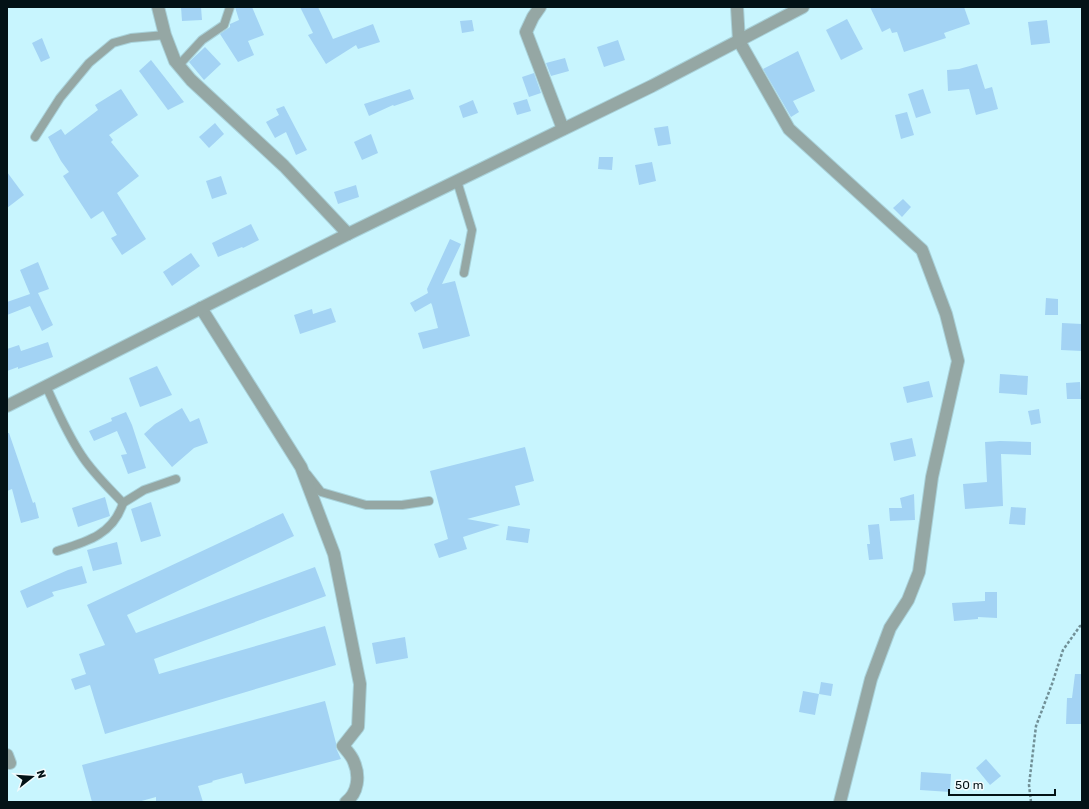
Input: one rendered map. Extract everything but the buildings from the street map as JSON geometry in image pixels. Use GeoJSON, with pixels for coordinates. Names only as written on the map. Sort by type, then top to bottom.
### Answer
{"type":"FeatureCollection","features":[{"type":"Feature","properties":{"kind":"street"},"geometry":{"type":"LineString","coordinates":[[158,7],[165,35],[178,65],[191,80],[284,166],[348,234]]}},
{"type":"Feature","properties":{"kind":"street"},"geometry":{"type":"LineString","coordinates":[[540,7],[533,17],[526,32],[563,129]]}},
{"type":"Feature","properties":{"kind":"street"},"geometry":{"type":"LineString","coordinates":[[737,7],[739,41],[789,129],[922,250],[946,314],[958,361],[932,477],[918,572],[908,600],[890,628],[871,679],[840,802]]}},
{"type":"Feature","properties":{"kind":"street"},"geometry":{"type":"LineString","coordinates":[[7,406],[348,234],[652,86],[803,7]]}},
{"type":"Feature","properties":{"kind":"street"},"geometry":{"type":"LineString","coordinates":[[201,308],[301,467],[334,554],[360,684],[358,727],[343,746],[354,761],[358,779],[352,798],[346,802]]}},
{"type":"Feature","properties":{"kind":"lane"},"geometry":{"type":"LineString","coordinates":[[178,65],[202,40],[224,24],[230,7]]}},
{"type":"Feature","properties":{"kind":"lane"},"geometry":{"type":"LineString","coordinates":[[35,137],[60,98],[89,63],[113,43],[131,38],[165,35]]}},
{"type":"Feature","properties":{"kind":"lane"},"geometry":{"type":"LineString","coordinates":[[457,181],[472,230],[464,273]]}},
{"type":"Feature","properties":{"kind":"lane"},"geometry":{"type":"LineString","coordinates":[[46,386],[61,420],[82,457],[123,503]]}},
{"type":"Feature","properties":{"kind":"lane"},"geometry":{"type":"LineString","coordinates":[[301,467],[321,492],[342,499],[366,505],[402,505],[430,501]]}},
{"type":"Feature","properties":{"kind":"lane"},"geometry":{"type":"LineString","coordinates":[[57,551],[89,541],[109,528],[120,514],[123,503],[144,490],[176,479]]}},
{"type":"Feature","properties":{"kind":"path"},"geometry":{"type":"LineString","coordinates":[[1031,802],[1029,785],[1036,726],[1063,650],[1080,626],[1082,626]]}}]}
